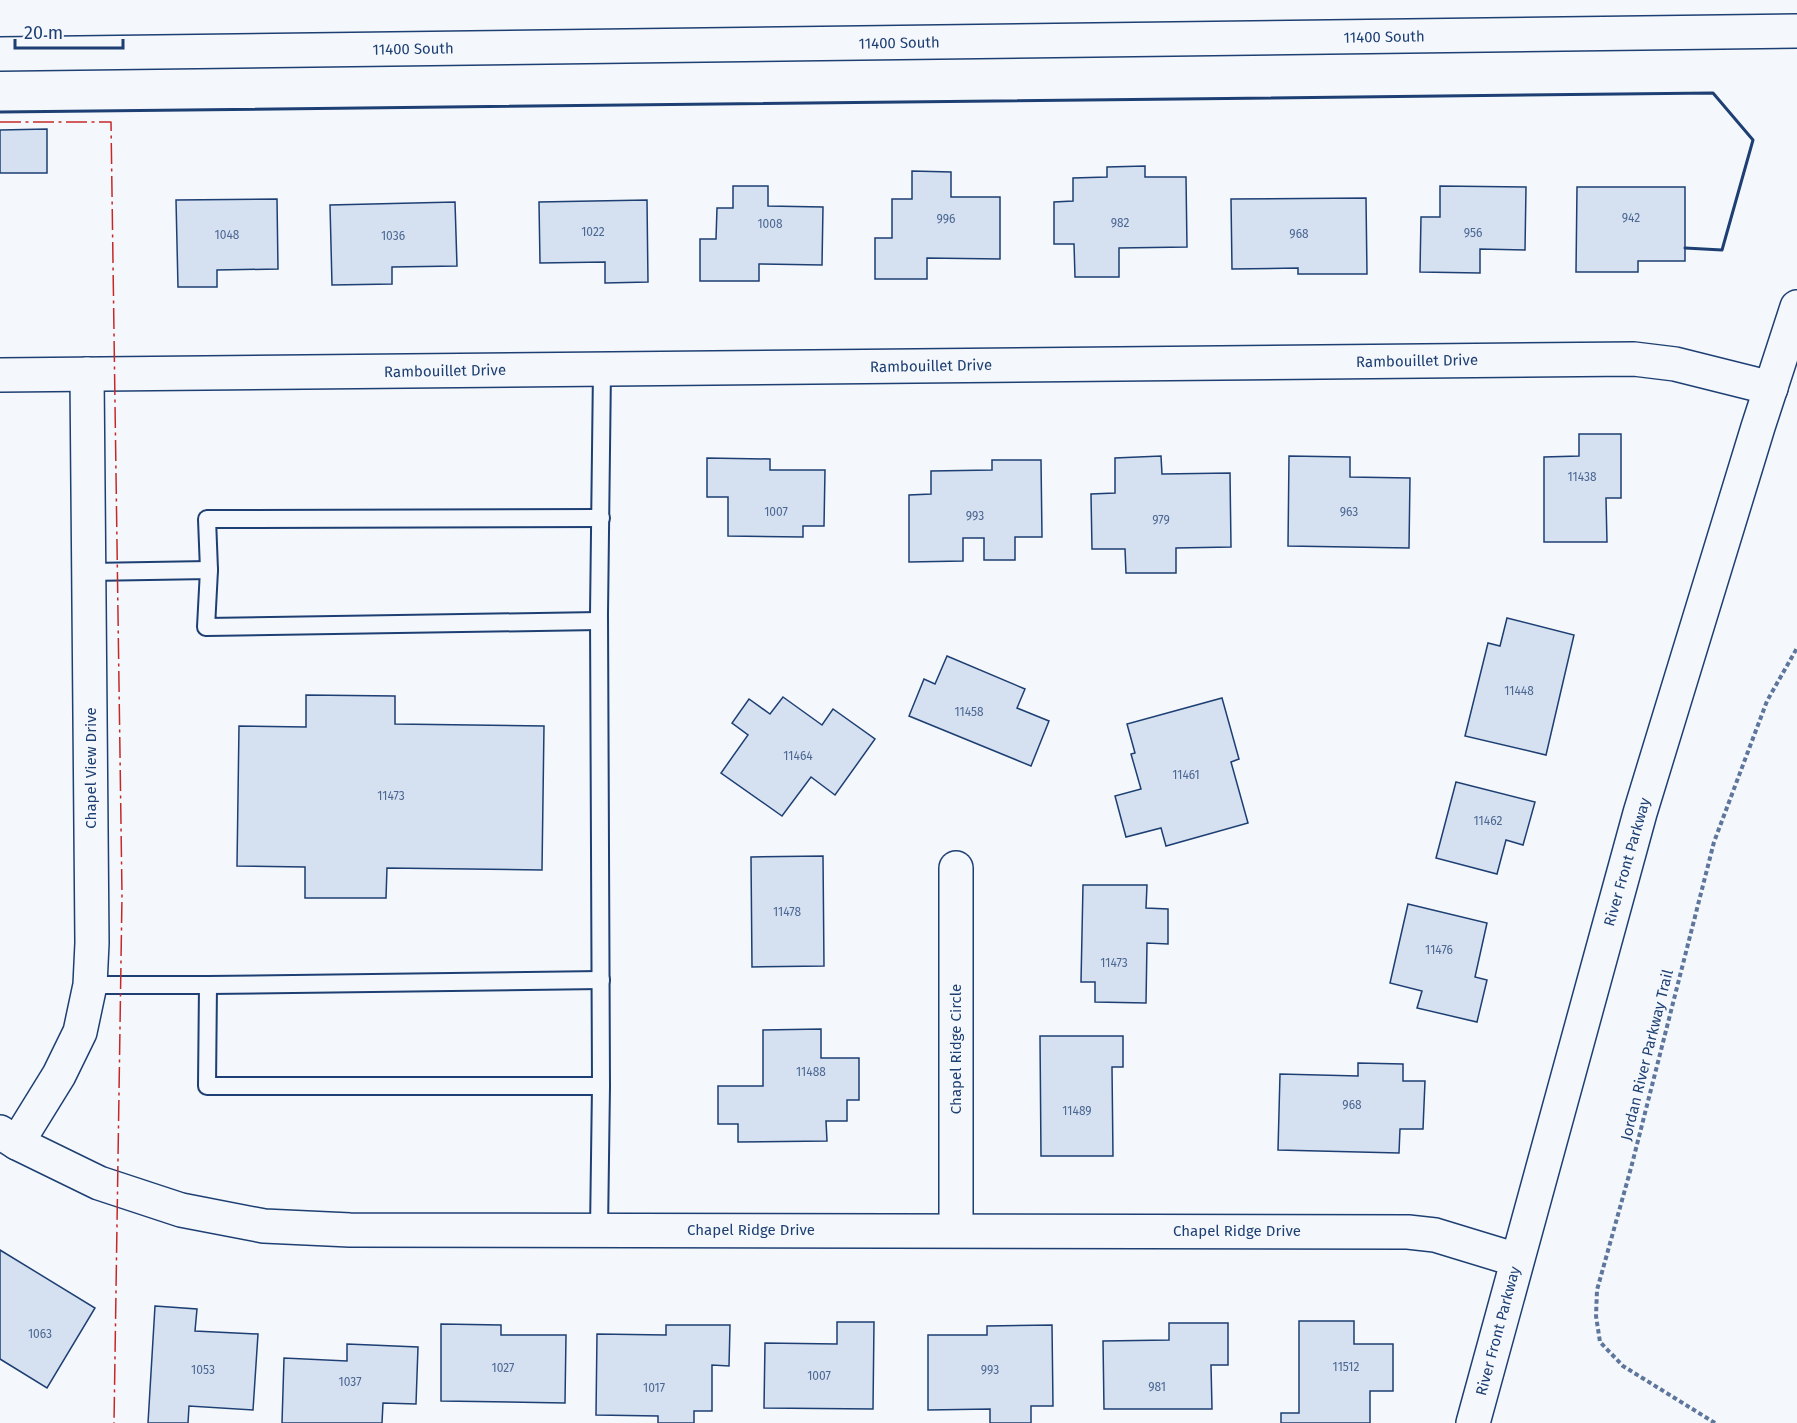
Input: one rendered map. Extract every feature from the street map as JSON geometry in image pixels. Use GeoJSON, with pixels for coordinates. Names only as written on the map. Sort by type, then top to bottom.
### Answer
{"type":"FeatureCollection","features":[{"type":"Feature","properties":{"kind":"street","name":"11400 South"},"geometry":{"type":"LineString","coordinates":[[0,54],[1797,31]]}},
{"type":"Feature","properties":{"kind":"street","name":"River Front Parkway"},"geometry":{"type":"LineString","coordinates":[[1473,1423],[1640,813],[1797,307]]}},
{"type":"Feature","properties":{"kind":"street","name":"Rambouillet Drive"},"geometry":{"type":"LineString","coordinates":[[0,375],[1634,359],[1685,366],[1772,388]]}},
{"type":"Feature","properties":{"kind":"street","name":"Chapel View Drive"},"geometry":{"type":"LineString","coordinates":[[8,1137],[59,1075],[80,1032],[90,985],[92,931],[87,374]]}},
{"type":"Feature","properties":{"kind":"street","name":"Chapel Ridge Circle"},"geometry":{"type":"LineString","coordinates":[[956,868],[956,1230]]}},
{"type":"Feature","properties":{"kind":"street","name":"Chapel Ridge Drive"},"geometry":{"type":"LineString","coordinates":[[8,1137],[99,1183],[181,1209],[264,1226],[350,1230],[1408,1232],[1435,1235],[1517,1260]]}},
{"type":"Feature","properties":{"kind":"lane"},"geometry":{"type":"LineString","coordinates":[[599,1230],[602,1086],[599,621],[602,369]]}},
{"type":"Feature","properties":{"kind":"lane"},"geometry":{"type":"LineString","coordinates":[[599,621],[206,627],[209,570],[207,519],[601,518]]}},
{"type":"Feature","properties":{"kind":"lane"},"geometry":{"type":"LineString","coordinates":[[89,572],[209,570]]}},
{"type":"Feature","properties":{"kind":"lane"},"geometry":{"type":"LineString","coordinates":[[90,985],[601,981]]}},
{"type":"Feature","properties":{"kind":"lane"},"geometry":{"type":"LineString","coordinates":[[208,985],[207,1086],[602,1086]]}},
{"type":"Feature","properties":{"kind":"path","name":"Jordan River Parkway Trail"},"geometry":{"type":"LineString","coordinates":[[1715,1423],[1623,1366],[1600,1342],[1596,1316],[1597,1290],[1631,1168],[1714,842],[1767,701],[1797,648]]}},
{"type":"Feature","properties":{"kind":"building"},"geometry":{"type":"Polygon","coordinates":[[[47,129],[47,173],[0,173],[0,130],[47,129]]]}},
{"type":"Feature","properties":{"kind":"building"},"geometry":{"type":"Polygon","coordinates":[[[1145,166],[1145,177],[1186,177],[1187,247],[1119,248],[1119,277],[1075,277],[1074,244],[1054,244],[1054,202],[1073,201],[1073,178],[1107,177],[1107,167],[1145,166]]]}},
{"type":"Feature","properties":{"kind":"building"},"geometry":{"type":"Polygon","coordinates":[[[912,171],[951,172],[951,197],[1000,197],[1000,259],[927,258],[927,279],[875,279],[875,238],[892,238],[892,199],[912,199],[912,171]]]}},
{"type":"Feature","properties":{"kind":"building"},"geometry":{"type":"Polygon","coordinates":[[[733,186],[768,186],[768,206],[823,207],[822,265],[759,264],[759,281],[700,281],[700,239],[716,239],[717,208],[733,208],[733,186]]]}},
{"type":"Feature","properties":{"kind":"building"},"geometry":{"type":"Polygon","coordinates":[[[1440,186],[1526,187],[1525,250],[1480,249],[1480,273],[1420,272],[1421,217],[1440,217],[1440,186]]]}},
{"type":"Feature","properties":{"kind":"building"},"geometry":{"type":"Polygon","coordinates":[[[1577,187],[1685,187],[1685,261],[1638,261],[1638,272],[1576,272],[1577,187]]]}},
{"type":"Feature","properties":{"kind":"building"},"geometry":{"type":"Polygon","coordinates":[[[1366,198],[1367,274],[1298,274],[1298,268],[1232,269],[1231,199],[1366,198]]]}},
{"type":"Feature","properties":{"kind":"building"},"geometry":{"type":"Polygon","coordinates":[[[277,199],[278,269],[217,270],[217,287],[178,287],[176,200],[277,199]]]}},
{"type":"Feature","properties":{"kind":"building"},"geometry":{"type":"Polygon","coordinates":[[[647,200],[648,282],[605,283],[605,262],[540,263],[539,202],[647,200]]]}},
{"type":"Feature","properties":{"kind":"building"},"geometry":{"type":"Polygon","coordinates":[[[455,202],[457,266],[392,267],[392,284],[332,285],[330,205],[455,202]]]}},
{"type":"Feature","properties":{"kind":"building"},"geometry":{"type":"Polygon","coordinates":[[[1579,434],[1621,434],[1621,498],[1606,498],[1607,542],[1544,542],[1544,457],[1579,456],[1579,434]]]}},
{"type":"Feature","properties":{"kind":"building"},"geometry":{"type":"Polygon","coordinates":[[[1161,456],[1162,474],[1230,473],[1231,547],[1176,548],[1176,573],[1126,573],[1125,549],[1092,549],[1091,494],[1115,493],[1115,458],[1161,456]]]}},
{"type":"Feature","properties":{"kind":"building"},"geometry":{"type":"Polygon","coordinates":[[[1289,456],[1350,457],[1350,477],[1410,478],[1409,548],[1288,546],[1289,456]]]}},
{"type":"Feature","properties":{"kind":"building"},"geometry":{"type":"Polygon","coordinates":[[[707,458],[770,459],[770,470],[825,470],[824,526],[803,526],[803,537],[728,536],[728,497],[707,497],[707,458]]]}},
{"type":"Feature","properties":{"kind":"building"},"geometry":{"type":"Polygon","coordinates":[[[992,460],[1041,460],[1042,537],[1015,537],[1015,560],[984,560],[984,538],[963,538],[963,561],[909,562],[909,495],[931,494],[931,471],[992,470],[992,460]]]}},
{"type":"Feature","properties":{"kind":"building"},"geometry":{"type":"Polygon","coordinates":[[[1507,618],[1574,635],[1546,755],[1465,736],[1488,643],[1500,646],[1507,618]]]}},
{"type":"Feature","properties":{"kind":"building"},"geometry":{"type":"Polygon","coordinates":[[[947,656],[1025,689],[1017,708],[1049,721],[1031,766],[909,716],[924,679],[935,684],[947,656]]]}},
{"type":"Feature","properties":{"kind":"building"},"geometry":{"type":"Polygon","coordinates":[[[306,695],[395,696],[395,724],[544,726],[542,870],[387,868],[386,898],[305,898],[305,867],[237,866],[239,726],[306,727],[306,695]]]}},
{"type":"Feature","properties":{"kind":"building"},"geometry":{"type":"Polygon","coordinates":[[[783,697],[822,725],[833,709],[875,739],[835,795],[811,777],[782,816],[721,773],[748,735],[732,723],[749,699],[770,714],[783,697]]]}},
{"type":"Feature","properties":{"kind":"building"},"geometry":{"type":"Polygon","coordinates":[[[1222,698],[1239,759],[1231,762],[1248,823],[1166,846],[1161,828],[1126,837],[1115,796],[1141,789],[1131,754],[1135,753],[1127,724],[1222,698]]]}},
{"type":"Feature","properties":{"kind":"building"},"geometry":{"type":"Polygon","coordinates":[[[1456,782],[1535,802],[1523,845],[1506,840],[1497,874],[1436,858],[1456,782]]]}},
{"type":"Feature","properties":{"kind":"building"},"geometry":{"type":"Polygon","coordinates":[[[823,856],[824,966],[752,967],[751,857],[823,856]]]}},
{"type":"Feature","properties":{"kind":"building"},"geometry":{"type":"Polygon","coordinates":[[[1083,885],[1147,885],[1146,908],[1168,909],[1168,944],[1147,943],[1146,1003],[1095,1002],[1095,982],[1081,982],[1083,885]]]}},
{"type":"Feature","properties":{"kind":"building"},"geometry":{"type":"Polygon","coordinates":[[[1408,904],[1487,923],[1475,977],[1487,980],[1477,1022],[1417,1008],[1422,991],[1390,983],[1408,904]]]}},
{"type":"Feature","properties":{"kind":"building"},"geometry":{"type":"Polygon","coordinates":[[[821,1029],[821,1058],[859,1058],[859,1100],[847,1100],[847,1121],[826,1121],[827,1141],[738,1142],[738,1124],[718,1124],[718,1086],[763,1086],[763,1030],[821,1029]]]}},
{"type":"Feature","properties":{"kind":"building"},"geometry":{"type":"Polygon","coordinates":[[[1040,1036],[1123,1036],[1123,1067],[1112,1067],[1113,1156],[1041,1156],[1040,1036]]]}},
{"type":"Feature","properties":{"kind":"building"},"geometry":{"type":"Polygon","coordinates":[[[1358,1063],[1403,1064],[1403,1081],[1425,1081],[1423,1129],[1400,1129],[1399,1153],[1278,1150],[1280,1074],[1358,1076],[1358,1063]]]}},
{"type":"Feature","properties":{"kind":"building"},"geometry":{"type":"Polygon","coordinates":[[[0,1250],[95,1308],[47,1388],[0,1359],[0,1250]]]}},
{"type":"Feature","properties":{"kind":"building"},"geometry":{"type":"Polygon","coordinates":[[[155,1306],[197,1309],[195,1331],[258,1334],[253,1410],[189,1406],[188,1423],[148,1423],[155,1306]]]}},
{"type":"Feature","properties":{"kind":"building"},"geometry":{"type":"Polygon","coordinates":[[[1299,1321],[1354,1321],[1354,1344],[1393,1344],[1393,1391],[1370,1391],[1370,1423],[1281,1423],[1281,1413],[1299,1413],[1299,1321]]]}},
{"type":"Feature","properties":{"kind":"building"},"geometry":{"type":"Polygon","coordinates":[[[837,1322],[874,1322],[873,1409],[764,1408],[765,1343],[837,1344],[837,1322]]]}},
{"type":"Feature","properties":{"kind":"building"},"geometry":{"type":"Polygon","coordinates":[[[1169,1323],[1228,1323],[1228,1365],[1211,1365],[1212,1409],[1104,1409],[1103,1341],[1169,1340],[1169,1323]]]}},
{"type":"Feature","properties":{"kind":"building"},"geometry":{"type":"Polygon","coordinates":[[[441,1324],[501,1325],[501,1335],[566,1335],[565,1403],[441,1401],[441,1324]]]}},
{"type":"Feature","properties":{"kind":"building"},"geometry":{"type":"Polygon","coordinates":[[[666,1325],[730,1325],[729,1366],[712,1365],[712,1411],[694,1411],[694,1423],[658,1423],[658,1416],[596,1415],[597,1334],[666,1335],[666,1325]]]}},
{"type":"Feature","properties":{"kind":"building"},"geometry":{"type":"Polygon","coordinates":[[[1052,1325],[1053,1406],[1031,1406],[1031,1423],[990,1423],[990,1409],[928,1410],[928,1335],[987,1335],[987,1326],[1052,1325]]]}},
{"type":"Feature","properties":{"kind":"building"},"geometry":{"type":"Polygon","coordinates":[[[347,1344],[418,1347],[416,1404],[383,1403],[382,1423],[282,1423],[284,1358],[347,1361],[347,1344]]]}},
{"type":"Feature","properties":{"kind":"wall"},"geometry":{"type":"LineString","coordinates":[[0,112],[1713,93],[1753,140],[1722,250],[1685,248]]}},
{"type":"Feature","properties":{"kind":"power"},"geometry":{"type":"LineString","coordinates":[[0,122],[111,122],[122,895],[114,1423]]}}]}
